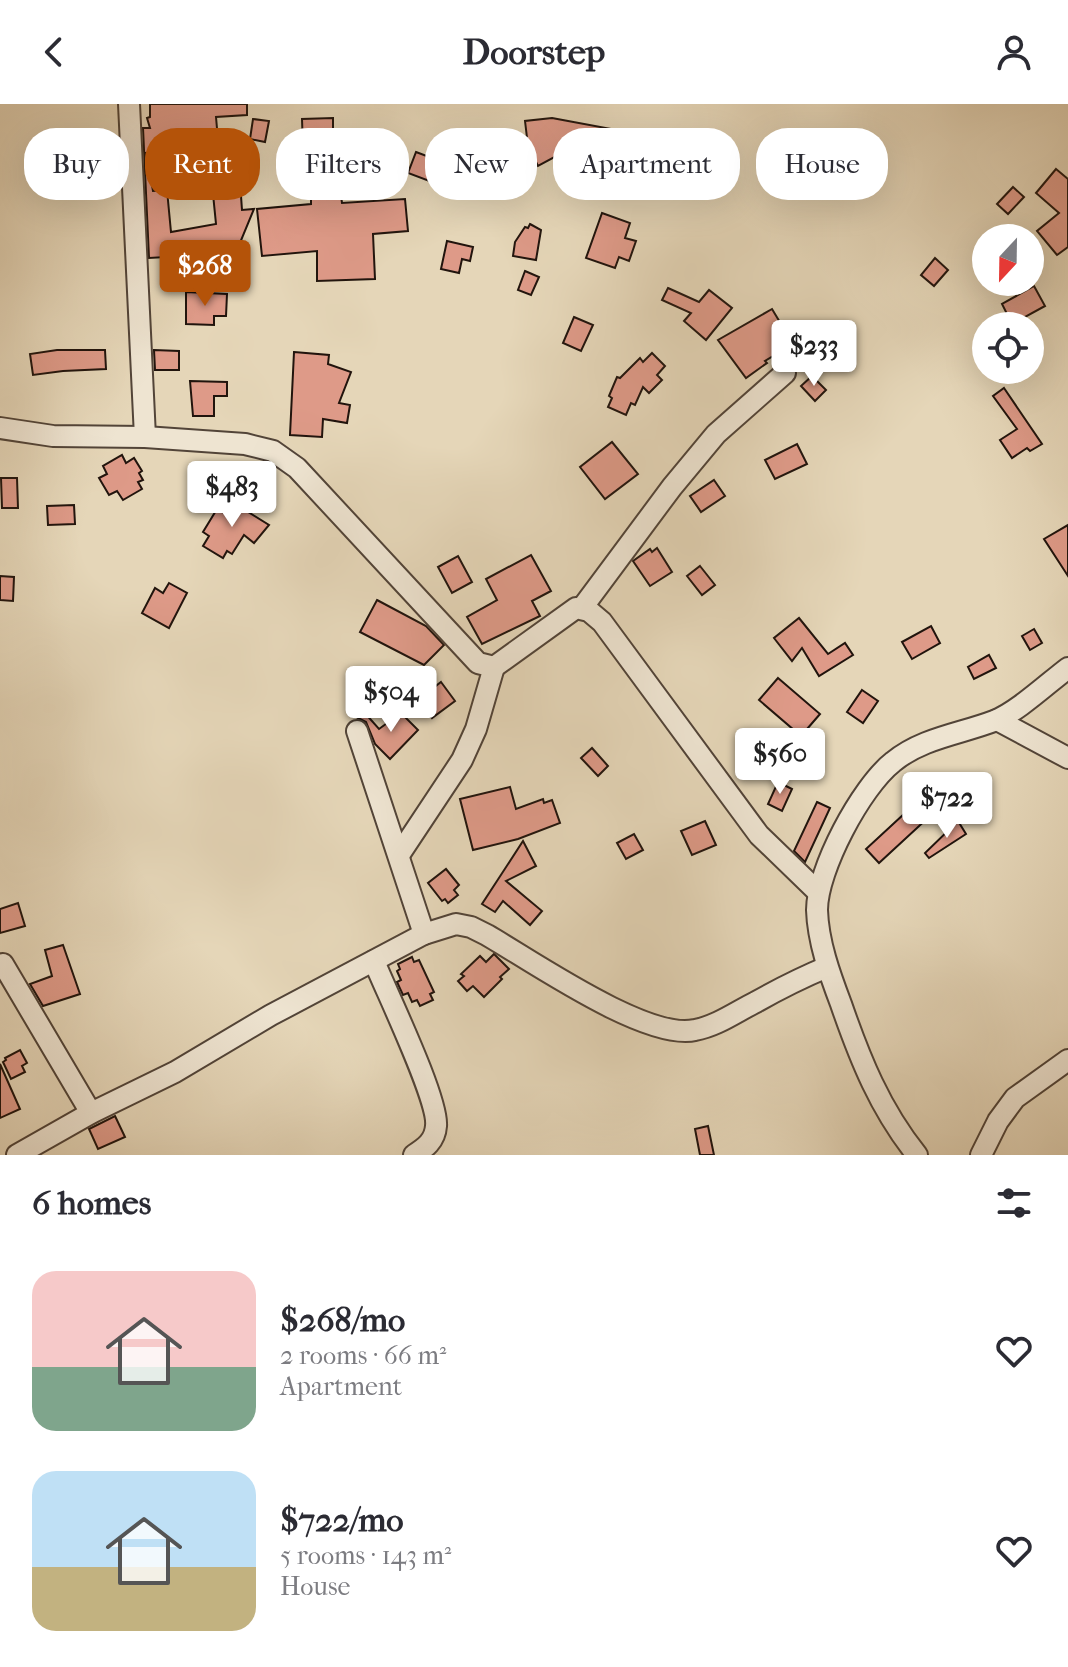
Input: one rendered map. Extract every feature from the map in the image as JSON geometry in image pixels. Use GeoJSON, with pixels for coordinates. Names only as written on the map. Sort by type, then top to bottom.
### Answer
{"type":"FeatureCollection","features":[{"type":"Feature","properties":{"kind":"street"},"geometry":{"type":"LineString","coordinates":[[129,104],[145,437]]}},
{"type":"Feature","properties":{"kind":"street"},"geometry":{"type":"LineString","coordinates":[[399,855],[462,760],[476,729],[494,667],[567,614],[582,608],[672,487],[716,434],[785,373]]}},
{"type":"Feature","properties":{"kind":"street"},"geometry":{"type":"LineString","coordinates":[[0,428],[53,436],[211,439],[273,451],[297,468],[478,663],[494,667]]}},
{"type":"Feature","properties":{"kind":"street"},"geometry":{"type":"LineString","coordinates":[[582,608],[602,622],[759,835],[818,892]]}},
{"type":"Feature","properties":{"kind":"street"},"geometry":{"type":"LineString","coordinates":[[917,1155],[897,1131],[880,1102],[856,1047],[827,967],[817,913],[818,892],[848,822],[873,782],[893,761],[935,740],[997,720],[1068,668]]}},
{"type":"Feature","properties":{"kind":"street"},"geometry":{"type":"LineString","coordinates":[[997,720],[1068,758]]}},
{"type":"Feature","properties":{"kind":"street"},"geometry":{"type":"LineString","coordinates":[[357,731],[424,934]]}},
{"type":"Feature","properties":{"kind":"street"},"geometry":{"type":"LineString","coordinates":[[17,1155],[91,1113],[175,1072],[271,1015],[424,934],[456,924],[471,927],[631,1018],[675,1033],[696,1030],[720,1021],[827,967]]}},
{"type":"Feature","properties":{"kind":"street"},"geometry":{"type":"LineString","coordinates":[[374,961],[428,1090],[437,1124],[428,1145],[414,1155]]}},
{"type":"Feature","properties":{"kind":"street"},"geometry":{"type":"LineString","coordinates":[[3,964],[91,1113]]}},
{"type":"Feature","properties":{"kind":"street"},"geometry":{"type":"LineString","coordinates":[[981,1155],[998,1121],[1015,1098],[1068,1060]]}},
{"type":"Feature","properties":{"kind":"building"},"geometry":{"type":"Polygon","coordinates":[[[150,104],[247,104],[247,115],[216,117],[217,128],[150,128],[147,118],[150,117],[150,104]]]}},
{"type":"Feature","properties":{"kind":"building"},"geometry":{"type":"Polygon","coordinates":[[[333,118],[333,128],[302,128],[302,119],[333,118]]]}},
{"type":"Feature","properties":{"kind":"building"},"geometry":{"type":"Polygon","coordinates":[[[552,118],[606,128],[553,128],[553,158],[538,166],[537,128],[526,128],[525,121],[552,118]]]}},
{"type":"Feature","properties":{"kind":"building"},"geometry":{"type":"Polygon","coordinates":[[[253,119],[269,121],[265,142],[260,141],[260,128],[252,128],[253,119]]]}},
{"type":"Feature","properties":{"kind":"building"},"geometry":{"type":"Polygon","coordinates":[[[143,128],[145,128],[145,171],[143,128]]]}},
{"type":"Feature","properties":{"kind":"building"},"geometry":{"type":"Polygon","coordinates":[[[416,152],[425,155],[425,179],[409,173],[416,152]]]}},
{"type":"Feature","properties":{"kind":"building"},"geometry":{"type":"Polygon","coordinates":[[[1056,169],[1068,179],[1068,247],[1057,255],[1044,239],[1044,225],[1059,213],[1036,193],[1056,169]]]}},
{"type":"Feature","properties":{"kind":"building"},"geometry":{"type":"Polygon","coordinates":[[[1013,187],[1024,197],[1008,214],[997,204],[1013,187]]]}},
{"type":"Feature","properties":{"kind":"building"},"geometry":{"type":"Polygon","coordinates":[[[146,200],[168,200],[171,232],[216,224],[214,200],[241,200],[242,210],[254,209],[235,255],[206,244],[209,257],[184,261],[183,256],[149,258],[146,200]]]}},
{"type":"Feature","properties":{"kind":"building"},"geometry":{"type":"Polygon","coordinates":[[[311,200],[342,200],[342,203],[405,200],[408,231],[373,234],[375,279],[317,281],[317,251],[262,256],[257,209],[311,204],[311,200]]]}},
{"type":"Feature","properties":{"kind":"building"},"geometry":{"type":"Polygon","coordinates":[[[602,213],[630,223],[625,238],[636,241],[629,261],[619,257],[615,268],[586,258],[602,213]]]}},
{"type":"Feature","properties":{"kind":"building"},"geometry":{"type":"Polygon","coordinates":[[[530,224],[541,230],[536,260],[513,256],[515,242],[530,224]]]}},
{"type":"Feature","properties":{"kind":"building"},"geometry":{"type":"Polygon","coordinates":[[[447,241],[473,247],[470,261],[462,259],[459,273],[441,269],[447,241]]]}},
{"type":"Feature","properties":{"kind":"building"},"geometry":{"type":"Polygon","coordinates":[[[935,258],[948,270],[934,286],[921,275],[935,258]]]}},
{"type":"Feature","properties":{"kind":"building"},"geometry":{"type":"Polygon","coordinates":[[[525,271],[539,277],[531,295],[518,290],[525,271]]]}},
{"type":"Feature","properties":{"kind":"building"},"geometry":{"type":"Polygon","coordinates":[[[668,288],[699,302],[709,290],[732,308],[706,340],[684,321],[691,313],[662,300],[668,288]]]}},
{"type":"Feature","properties":{"kind":"building"},"geometry":{"type":"Polygon","coordinates":[[[186,292],[227,294],[226,316],[214,316],[214,325],[186,324],[186,292]]]}},
{"type":"Feature","properties":{"kind":"building"},"geometry":{"type":"Polygon","coordinates":[[[1016,296],[1040,296],[1045,306],[1034,312],[1006,312],[1002,304],[1016,296]]]}},
{"type":"Feature","properties":{"kind":"building"},"geometry":{"type":"Polygon","coordinates":[[[772,309],[793,344],[765,361],[767,363],[746,378],[718,340],[772,309]]]}},
{"type":"Feature","properties":{"kind":"building"},"geometry":{"type":"Polygon","coordinates":[[[574,317],[593,325],[581,351],[563,343],[574,317]]]}},
{"type":"Feature","properties":{"kind":"building"},"geometry":{"type":"Polygon","coordinates":[[[57,350],[105,350],[106,369],[33,375],[30,354],[57,350]]]}},
{"type":"Feature","properties":{"kind":"building"},"geometry":{"type":"Polygon","coordinates":[[[154,350],[179,351],[179,370],[155,370],[154,350]]]}},
{"type":"Feature","properties":{"kind":"building"},"geometry":{"type":"Polygon","coordinates":[[[294,352],[329,355],[328,364],[351,372],[339,403],[350,405],[347,423],[323,419],[322,437],[290,435],[294,352]]]}},
{"type":"Feature","properties":{"kind":"building"},"geometry":{"type":"Polygon","coordinates":[[[652,353],[665,366],[657,375],[662,380],[649,393],[643,387],[635,405],[631,403],[626,415],[608,407],[617,377],[620,378],[640,358],[643,362],[652,353]]]}},
{"type":"Feature","properties":{"kind":"building"},"geometry":{"type":"Polygon","coordinates":[[[812,376],[826,390],[815,401],[801,386],[812,376]]]}},
{"type":"Feature","properties":{"kind":"building"},"geometry":{"type":"Polygon","coordinates":[[[190,381],[227,382],[227,396],[214,396],[214,416],[193,416],[190,381]]]}},
{"type":"Feature","properties":{"kind":"building"},"geometry":{"type":"Polygon","coordinates":[[[1004,388],[1042,444],[1030,451],[1027,448],[1012,458],[1000,440],[1017,429],[993,396],[1004,388]]]}},
{"type":"Feature","properties":{"kind":"building"},"geometry":{"type":"Polygon","coordinates":[[[612,442],[638,474],[605,499],[580,467],[612,442]]]}},
{"type":"Feature","properties":{"kind":"building"},"geometry":{"type":"Polygon","coordinates":[[[797,444],[807,464],[775,479],[765,460],[797,444]]]}},
{"type":"Feature","properties":{"kind":"building"},"geometry":{"type":"Polygon","coordinates":[[[122,455],[126,463],[134,458],[142,471],[139,473],[143,480],[138,482],[142,489],[123,500],[117,491],[109,495],[99,478],[107,474],[103,466],[122,455]]]}},
{"type":"Feature","properties":{"kind":"building"},"geometry":{"type":"Polygon","coordinates":[[[1,478],[17,478],[18,508],[2,508],[1,478]]]}},
{"type":"Feature","properties":{"kind":"building"},"geometry":{"type":"Polygon","coordinates":[[[714,480],[725,496],[701,512],[690,496],[714,480]]]}},
{"type":"Feature","properties":{"kind":"building"},"geometry":{"type":"Polygon","coordinates":[[[229,500],[269,525],[254,543],[244,535],[232,554],[227,551],[223,558],[203,546],[209,536],[203,532],[217,509],[222,512],[229,500]]]}},
{"type":"Feature","properties":{"kind":"building"},"geometry":{"type":"Polygon","coordinates":[[[74,505],[75,524],[48,525],[47,506],[74,505]]]}},
{"type":"Feature","properties":{"kind":"building"},"geometry":{"type":"Polygon","coordinates":[[[1068,525],[1068,576],[1044,539],[1068,525]]]}},
{"type":"Feature","properties":{"kind":"building"},"geometry":{"type":"Polygon","coordinates":[[[657,548],[672,572],[650,586],[633,561],[650,549],[652,552],[657,548]]]}},
{"type":"Feature","properties":{"kind":"building"},"geometry":{"type":"Polygon","coordinates":[[[531,555],[551,591],[532,601],[540,616],[482,644],[467,617],[497,600],[486,579],[531,555]]]}},
{"type":"Feature","properties":{"kind":"building"},"geometry":{"type":"Polygon","coordinates":[[[458,556],[472,582],[452,593],[438,567],[458,556]]]}},
{"type":"Feature","properties":{"kind":"building"},"geometry":{"type":"Polygon","coordinates":[[[700,566],[715,585],[702,595],[687,576],[700,566]]]}},
{"type":"Feature","properties":{"kind":"building"},"geometry":{"type":"Polygon","coordinates":[[[0,576],[14,577],[13,601],[0,600],[0,576]]]}},
{"type":"Feature","properties":{"kind":"building"},"geometry":{"type":"Polygon","coordinates":[[[169,583],[187,593],[169,628],[142,613],[155,588],[163,593],[169,583]]]}},
{"type":"Feature","properties":{"kind":"building"},"geometry":{"type":"Polygon","coordinates":[[[377,600],[426,626],[444,645],[424,665],[360,632],[377,600]]]}},
{"type":"Feature","properties":{"kind":"building"},"geometry":{"type":"Polygon","coordinates":[[[799,618],[828,654],[845,643],[853,655],[819,676],[802,648],[792,661],[774,638],[799,618]]]}},
{"type":"Feature","properties":{"kind":"building"},"geometry":{"type":"Polygon","coordinates":[[[931,626],[940,643],[912,659],[902,642],[931,626]]]}},
{"type":"Feature","properties":{"kind":"building"},"geometry":{"type":"Polygon","coordinates":[[[1034,629],[1042,643],[1030,650],[1022,636],[1034,629]]]}},
{"type":"Feature","properties":{"kind":"building"},"geometry":{"type":"Polygon","coordinates":[[[989,655],[996,668],[974,679],[968,667],[989,655]]]}},
{"type":"Feature","properties":{"kind":"building"},"geometry":{"type":"Polygon","coordinates":[[[778,678],[820,714],[801,736],[759,700],[778,678]]]}},
{"type":"Feature","properties":{"kind":"building"},"geometry":{"type":"Polygon","coordinates":[[[441,682],[455,701],[432,718],[418,700],[441,682]]]}},
{"type":"Feature","properties":{"kind":"building"},"geometry":{"type":"Polygon","coordinates":[[[862,690],[878,701],[863,723],[847,712],[862,690]]]}},
{"type":"Feature","properties":{"kind":"building"},"geometry":{"type":"Polygon","coordinates":[[[364,712],[379,729],[401,713],[418,730],[390,759],[375,744],[366,722],[358,718],[364,712]]]}},
{"type":"Feature","properties":{"kind":"building"},"geometry":{"type":"Polygon","coordinates":[[[592,748],[608,766],[598,776],[581,758],[592,748]]]}},
{"type":"Feature","properties":{"kind":"building"},"geometry":{"type":"Polygon","coordinates":[[[778,782],[792,789],[782,811],[768,804],[778,782]]]}},
{"type":"Feature","properties":{"kind":"building"},"geometry":{"type":"Polygon","coordinates":[[[510,787],[516,809],[543,799],[544,803],[552,800],[560,823],[518,839],[473,850],[460,799],[510,787]]]}},
{"type":"Feature","properties":{"kind":"building"},"geometry":{"type":"Polygon","coordinates":[[[817,802],[830,808],[805,862],[794,851],[817,802]]]}},
{"type":"Feature","properties":{"kind":"building"},"geometry":{"type":"Polygon","coordinates":[[[917,802],[930,816],[879,863],[866,849],[917,802]]]}},
{"type":"Feature","properties":{"kind":"building"},"geometry":{"type":"Polygon","coordinates":[[[705,821],[716,845],[692,855],[681,831],[705,821]]]}},
{"type":"Feature","properties":{"kind":"building"},"geometry":{"type":"Polygon","coordinates":[[[958,821],[966,834],[929,858],[925,853],[958,821]]]}},
{"type":"Feature","properties":{"kind":"building"},"geometry":{"type":"Polygon","coordinates":[[[634,834],[643,850],[626,859],[617,843],[634,834]]]}},
{"type":"Feature","properties":{"kind":"building"},"geometry":{"type":"Polygon","coordinates":[[[523,841],[536,866],[506,881],[542,911],[530,925],[503,901],[495,912],[482,904],[523,841]]]}},
{"type":"Feature","properties":{"kind":"building"},"geometry":{"type":"Polygon","coordinates":[[[446,869],[459,885],[454,890],[458,895],[448,903],[445,899],[442,901],[428,883],[446,869]]]}},
{"type":"Feature","properties":{"kind":"building"},"geometry":{"type":"Polygon","coordinates":[[[18,903],[25,926],[0,933],[0,909],[18,903]]]}},
{"type":"Feature","properties":{"kind":"building"},"geometry":{"type":"Polygon","coordinates":[[[63,945],[80,994],[43,1006],[30,984],[52,976],[45,950],[63,945]]]}},
{"type":"Feature","properties":{"kind":"building"},"geometry":{"type":"Polygon","coordinates":[[[494,954],[509,969],[500,977],[502,979],[484,997],[473,986],[467,991],[458,981],[464,976],[461,974],[480,956],[486,962],[494,954]]]}},
{"type":"Feature","properties":{"kind":"building"},"geometry":{"type":"Polygon","coordinates":[[[412,957],[414,962],[419,960],[434,992],[430,994],[433,1000],[420,1006],[417,1000],[412,1002],[408,993],[403,995],[397,982],[401,980],[398,964],[412,957]]]}},
{"type":"Feature","properties":{"kind":"building"},"geometry":{"type":"Polygon","coordinates":[[[20,1050],[27,1063],[22,1066],[25,1072],[11,1079],[3,1062],[20,1050]]]}},
{"type":"Feature","properties":{"kind":"building"},"geometry":{"type":"Polygon","coordinates":[[[0,1064],[20,1109],[0,1118],[0,1064]]]}},
{"type":"Feature","properties":{"kind":"building"},"geometry":{"type":"Polygon","coordinates":[[[115,1116],[125,1137],[98,1149],[89,1129],[115,1116]]]}},
{"type":"Feature","properties":{"kind":"building"},"geometry":{"type":"Polygon","coordinates":[[[708,1126],[714,1155],[700,1155],[695,1129],[708,1126]]]}}]}
